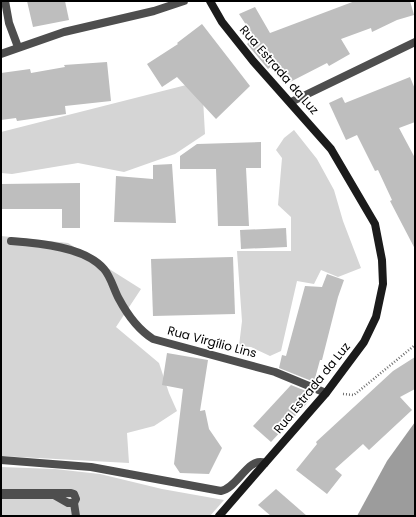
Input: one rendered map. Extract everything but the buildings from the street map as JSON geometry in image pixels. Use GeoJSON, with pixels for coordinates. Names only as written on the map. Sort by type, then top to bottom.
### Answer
{"type":"FeatureCollection","features":[{"type":"Feature","properties":{"kind":"main road","name":"Rua Estrada da Luz"},"geometry":{"type":"LineString","coordinates":[[210,1],[226,27],[253,61],[291,102],[331,149],[375,224],[382,260],[384,284],[376,317],[364,342],[326,393],[219,516]]}},
{"type":"Feature","properties":{"kind":"street"},"geometry":{"type":"LineString","coordinates":[[5,1],[9,23],[18,47]]}},
{"type":"Feature","properties":{"kind":"street"},"geometry":{"type":"LineString","coordinates":[[1,54],[64,32],[154,12],[184,1]]}},
{"type":"Feature","properties":{"kind":"street"},"geometry":{"type":"LineString","coordinates":[[291,102],[415,42]]}},
{"type":"Feature","properties":{"kind":"street","name":"Rua Virgílio Lins"},"geometry":{"type":"LineString","coordinates":[[11,240],[57,245],[80,254],[99,264],[105,270],[120,300],[138,326],[153,339],[275,372],[326,393]]}},
{"type":"Feature","properties":{"kind":"street"},"geometry":{"type":"LineString","coordinates":[[1,460],[91,467],[221,490],[226,490],[231,486],[252,464],[260,461],[265,463]]}},
{"type":"Feature","properties":{"kind":"street"},"geometry":{"type":"LineString","coordinates":[[1,494],[54,495],[68,503],[74,503],[76,516]]}},
{"type":"Feature","properties":{"kind":"path"},"geometry":{"type":"LineString","coordinates":[[326,393],[354,395],[415,345]]}},
{"type":"Feature","properties":{"kind":"shaded area"},"geometry":{"type":"Polygon","coordinates":[[[202,81],[205,134],[175,154],[124,172],[78,163],[12,174],[1,173],[1,132],[202,81]]]}},
{"type":"Feature","properties":{"kind":"shaded area"},"geometry":{"type":"Polygon","coordinates":[[[294,130],[317,159],[334,190],[343,221],[361,268],[338,277],[321,270],[314,284],[297,281],[281,351],[270,356],[251,347],[239,346],[242,321],[237,251],[291,251],[291,217],[278,205],[282,158],[276,150],[284,138],[294,130]]]}},
{"type":"Feature","properties":{"kind":"shaded area"},"geometry":{"type":"Polygon","coordinates":[[[1,236],[68,243],[141,289],[116,327],[159,363],[177,411],[154,426],[127,433],[129,463],[1,456],[1,236]]]}},
{"type":"Feature","properties":{"kind":"shaded area"},"geometry":{"type":"Polygon","coordinates":[[[415,422],[415,516],[357,516],[387,461],[415,422]]]}},
{"type":"Feature","properties":{"kind":"shaded area"},"geometry":{"type":"Polygon","coordinates":[[[1,467],[55,469],[100,474],[162,489],[224,500],[210,516],[1,516],[1,467]]]}}]}
